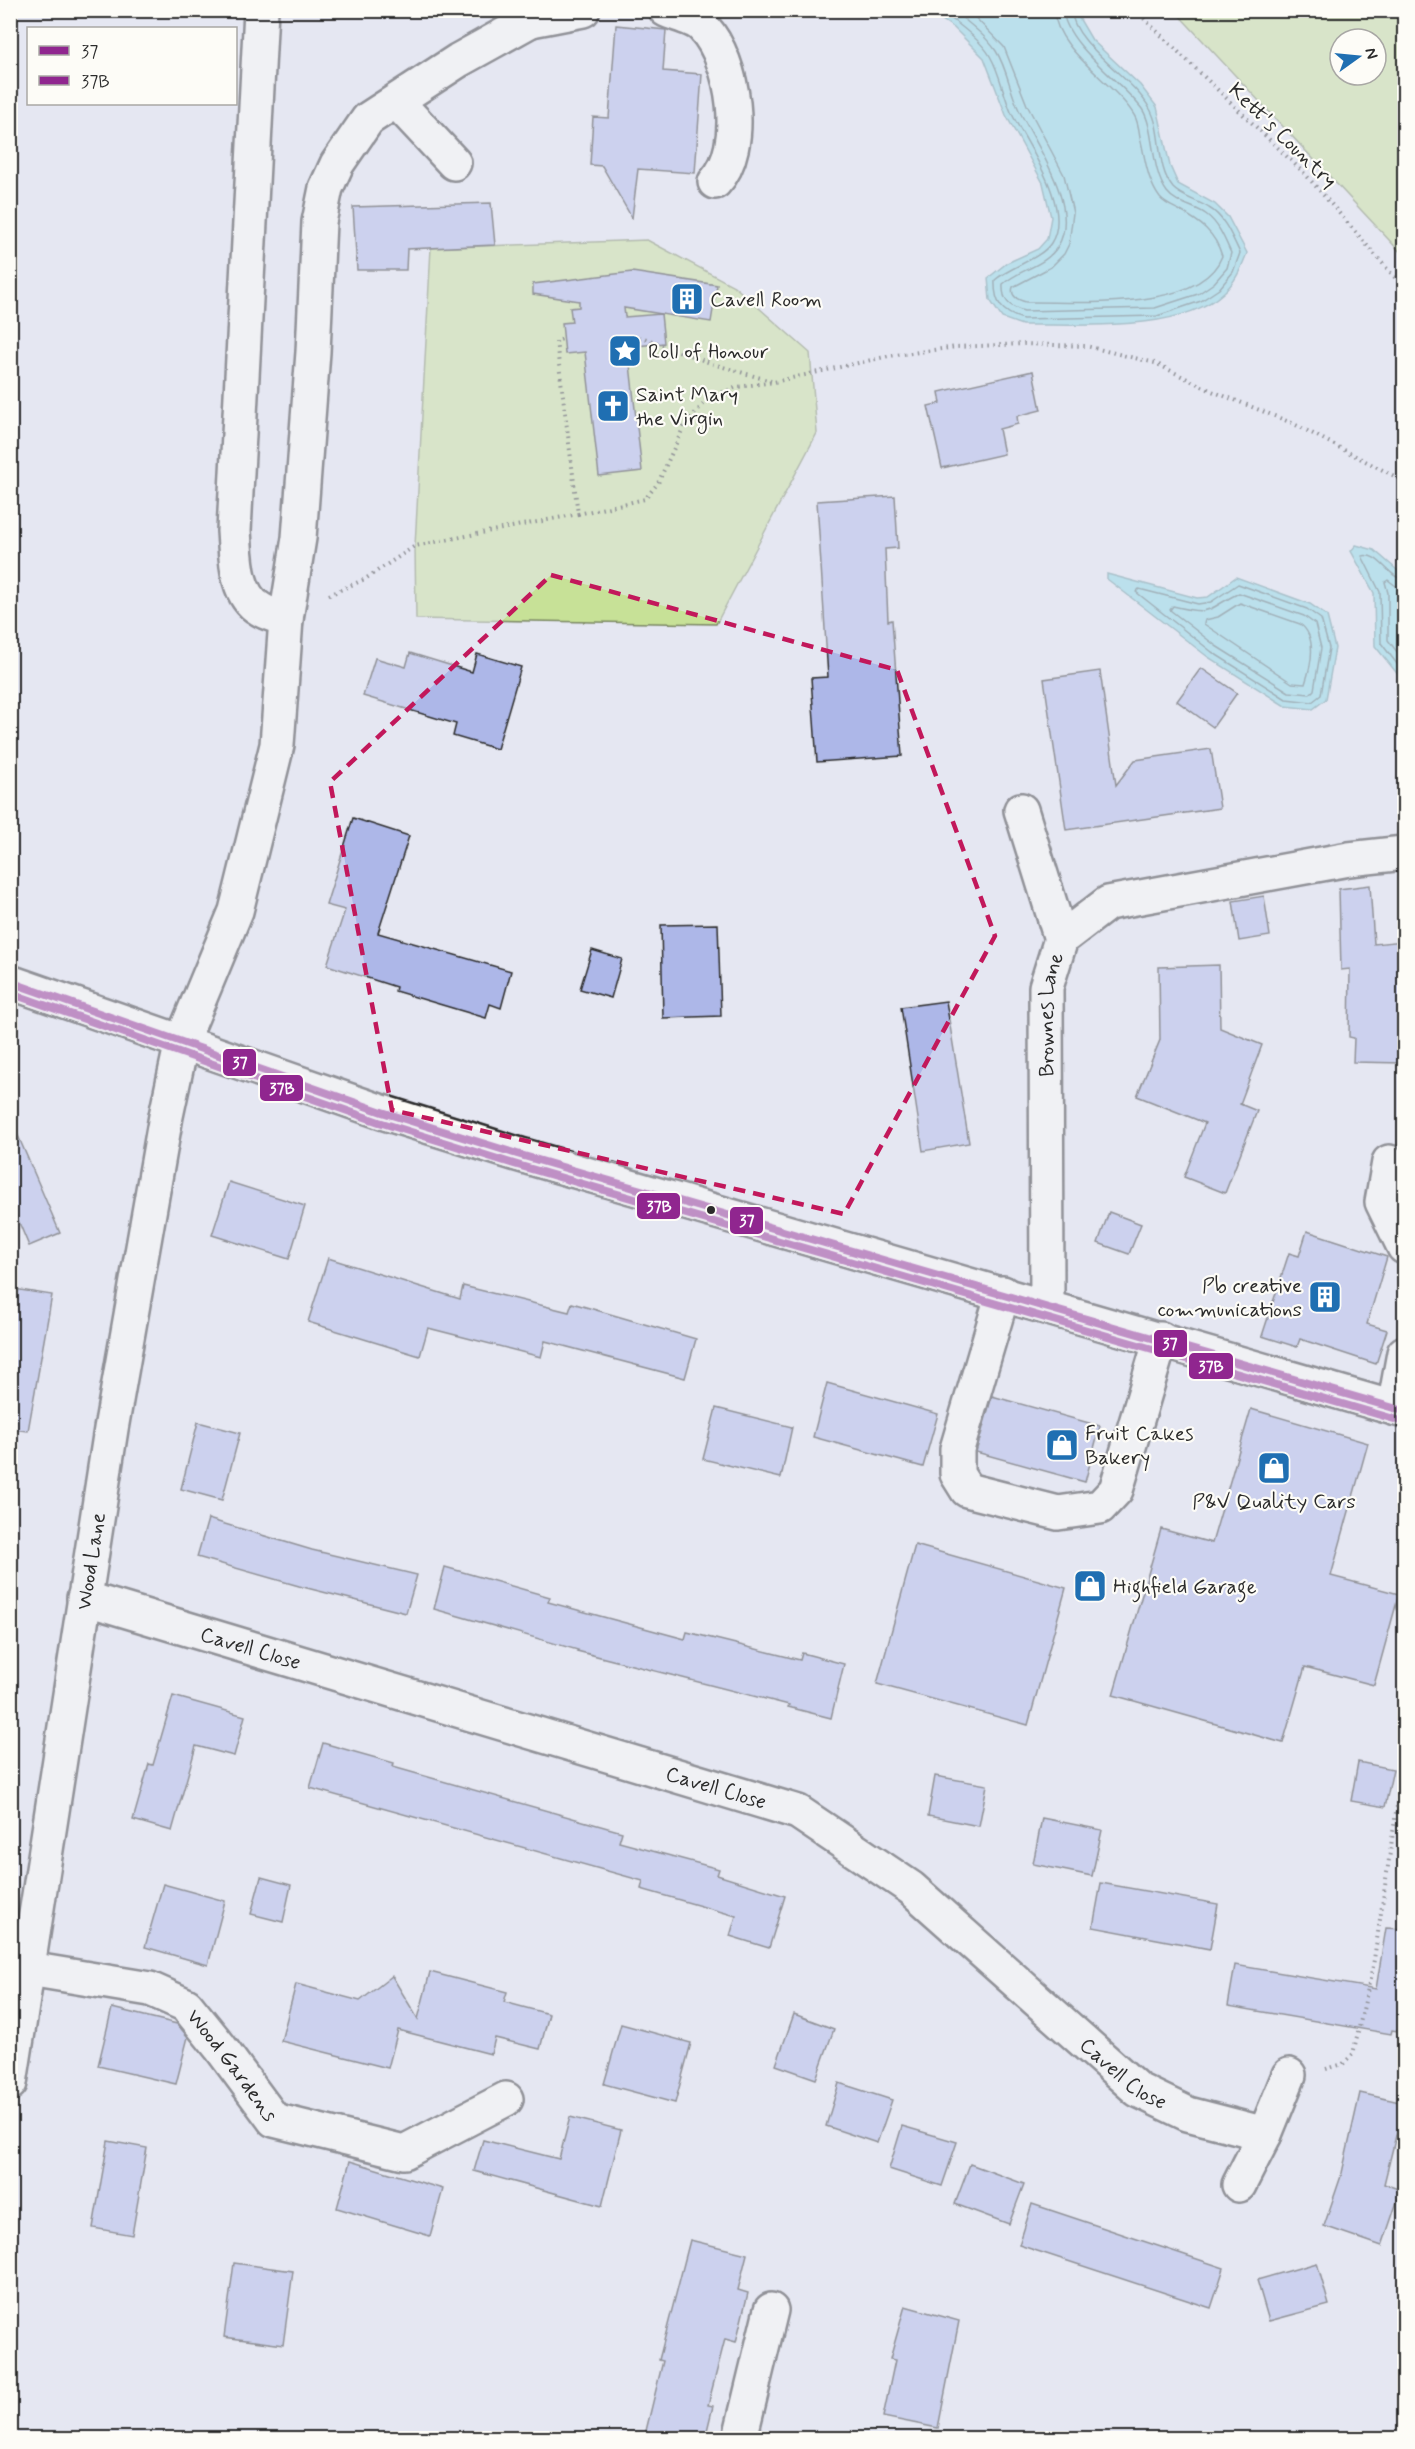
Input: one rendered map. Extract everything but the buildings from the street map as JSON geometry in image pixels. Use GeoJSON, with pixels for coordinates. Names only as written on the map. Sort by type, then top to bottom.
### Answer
{"type":"FeatureCollection","features":[{"type":"Feature","properties":{"kind":"street"},"geometry":{"type":"LineString","coordinates":[[261,10],[234,531],[238,571],[247,599],[260,609],[286,619]]}},
{"type":"Feature","properties":{"kind":"street","name":"Wood Lane"},"geometry":{"type":"LineString","coordinates":[[10,2083],[84,1598],[164,1127],[182,1041],[236,911],[277,745],[286,619],[299,538],[313,352],[319,222],[326,188],[336,164],[368,119],[459,60],[537,15],[583,10]]}},
{"type":"Feature","properties":{"kind":"street"},"geometry":{"type":"LineString","coordinates":[[666,10],[703,26],[724,61],[733,98],[733,144],[720,176],[715,182]]}},
{"type":"Feature","properties":{"kind":"street"},"geometry":{"type":"LineString","coordinates":[[397,102],[454,163]]}},
{"type":"Feature","properties":{"kind":"street"},"geometry":{"type":"LineString","coordinates":[[1021,810],[1061,939]]}},
{"type":"Feature","properties":{"kind":"street","name":"Brownes Lane"},"geometry":{"type":"LineString","coordinates":[[1047,1306],[1046,987],[1061,939],[1108,903],[1349,859],[1404,853]]}},
{"type":"Feature","properties":{"kind":"street"},"geometry":{"type":"LineString","coordinates":[[10,982],[382,1112],[494,1147],[1399,1409],[1404,1353]]}},
{"type":"Feature","properties":{"kind":"street"},"geometry":{"type":"LineString","coordinates":[[1389,1162],[1382,1202],[1404,1247]]}},
{"type":"Feature","properties":{"kind":"street"},"geometry":{"type":"LineString","coordinates":[[1003,1293],[957,1449],[957,1474],[967,1490],[1058,1513],[1100,1507],[1116,1490],[1161,1339]]}},
{"type":"Feature","properties":{"kind":"street","name":"Cavell Close"},"geometry":{"type":"LineString","coordinates":[[84,1598],[798,1812],[911,1888],[1138,2090],[1188,2114],[1265,2134]]}},
{"type":"Feature","properties":{"kind":"street","name":"Wood Gardens"},"geometry":{"type":"LineString","coordinates":[[29,1969],[150,1989],[186,2005],[274,2120],[404,2152],[506,2099]]}},
{"type":"Feature","properties":{"kind":"street"},"geometry":{"type":"LineString","coordinates":[[1239,2186],[1265,2134],[1289,2075]]}},
{"type":"Feature","properties":{"kind":"street"},"geometry":{"type":"LineString","coordinates":[[740,2439],[771,2310]]}},
{"type":"Feature","properties":{"kind":"path","name":"Kett's Country"},"geometry":{"type":"LineString","coordinates":[[1135,10],[1306,175],[1404,288]]}},
{"type":"Feature","properties":{"kind":"path"},"geometry":{"type":"LineString","coordinates":[[627,337],[644,338],[714,364],[774,382]]}},
{"type":"Feature","properties":{"kind":"path"},"geometry":{"type":"LineString","coordinates":[[563,339],[556,340],[578,514]]}},
{"type":"Feature","properties":{"kind":"path"},"geometry":{"type":"LineString","coordinates":[[286,619],[366,579],[415,546],[645,499],[658,483],[685,424],[710,397],[737,387],[774,382],[889,356],[956,347],[1024,344],[1086,346],[1155,363],[1212,391],[1292,423],[1404,481]]}},
{"type":"Feature","properties":{"kind":"path"},"geometry":{"type":"LineString","coordinates":[[1353,2054],[1373,1966],[1404,1759]]}},
{"type":"Feature","properties":{"kind":"highlighted area"},"geometry":{"type":"Polygon","coordinates":[[[551,575],[897,670],[995,936],[844,1214],[392,1110],[330,782],[551,575]]]}},
{"type":"Feature","properties":{"kind":"green space"},"geometry":{"type":"Polygon","coordinates":[[[1175,11],[1404,11],[1404,256],[1175,11]]]}},
{"type":"Feature","properties":{"kind":"green space"},"geometry":{"type":"Polygon","coordinates":[[[647,240],[734,286],[810,353],[817,433],[716,624],[416,619],[415,546],[431,248],[647,240]]]}},
{"type":"Feature","properties":{"kind":"water"},"geometry":{"type":"Polygon","coordinates":[[[929,11],[1075,11],[1092,40],[1140,85],[1157,107],[1170,166],[1178,184],[1215,204],[1228,217],[1247,253],[1238,274],[1228,289],[1204,306],[1181,315],[1127,324],[1022,325],[1002,318],[990,300],[988,278],[1007,263],[1038,249],[1047,239],[1051,217],[1043,183],[1006,115],[984,58],[954,28],[929,11]]]}},
{"type":"Feature","properties":{"kind":"water"},"geometry":{"type":"Polygon","coordinates":[[[1356,545],[1374,550],[1404,576],[1404,710],[1400,677],[1375,646],[1374,593],[1351,551],[1356,545]]]}},
{"type":"Feature","properties":{"kind":"water"},"geometry":{"type":"Polygon","coordinates":[[[1107,574],[1197,598],[1208,597],[1236,577],[1310,604],[1327,616],[1335,648],[1326,699],[1313,709],[1285,706],[1208,657],[1107,579],[1107,574]]]}},
{"type":"Feature","properties":{"kind":"transit line","name":"37"},"geometry":{"type":"LineString","coordinates":[[10,982],[382,1112],[517,1154],[1404,1411]]}},
{"type":"Feature","properties":{"kind":"transit line","name":"37B"},"geometry":{"type":"LineString","coordinates":[[10,993],[379,1122],[514,1164],[1401,1421]]}},
{"type":"Feature","properties":{"kind":"place","name":"Cavell Room"},"geometry":{"type":"Point","coordinates":[687,299]}},
{"type":"Feature","properties":{"kind":"place","name":"Roll of Honour"},"geometry":{"type":"Point","coordinates":[625,351]}},
{"type":"Feature","properties":{"kind":"place","name":"Saint Mary the Virgin"},"geometry":{"type":"Point","coordinates":[613,406]}},
{"type":"Feature","properties":{"kind":"place","name":"Pb creative communications"},"geometry":{"type":"Point","coordinates":[1325,1297]}},
{"type":"Feature","properties":{"kind":"place","name":"Fruit Cakes Bakery"},"geometry":{"type":"Point","coordinates":[1062,1445]}},
{"type":"Feature","properties":{"kind":"place","name":"P&V Quality Cars"},"geometry":{"type":"Point","coordinates":[1274,1468]}},
{"type":"Feature","properties":{"kind":"place","name":"Highfield Garage"},"geometry":{"type":"Point","coordinates":[1090,1586]}}]}
